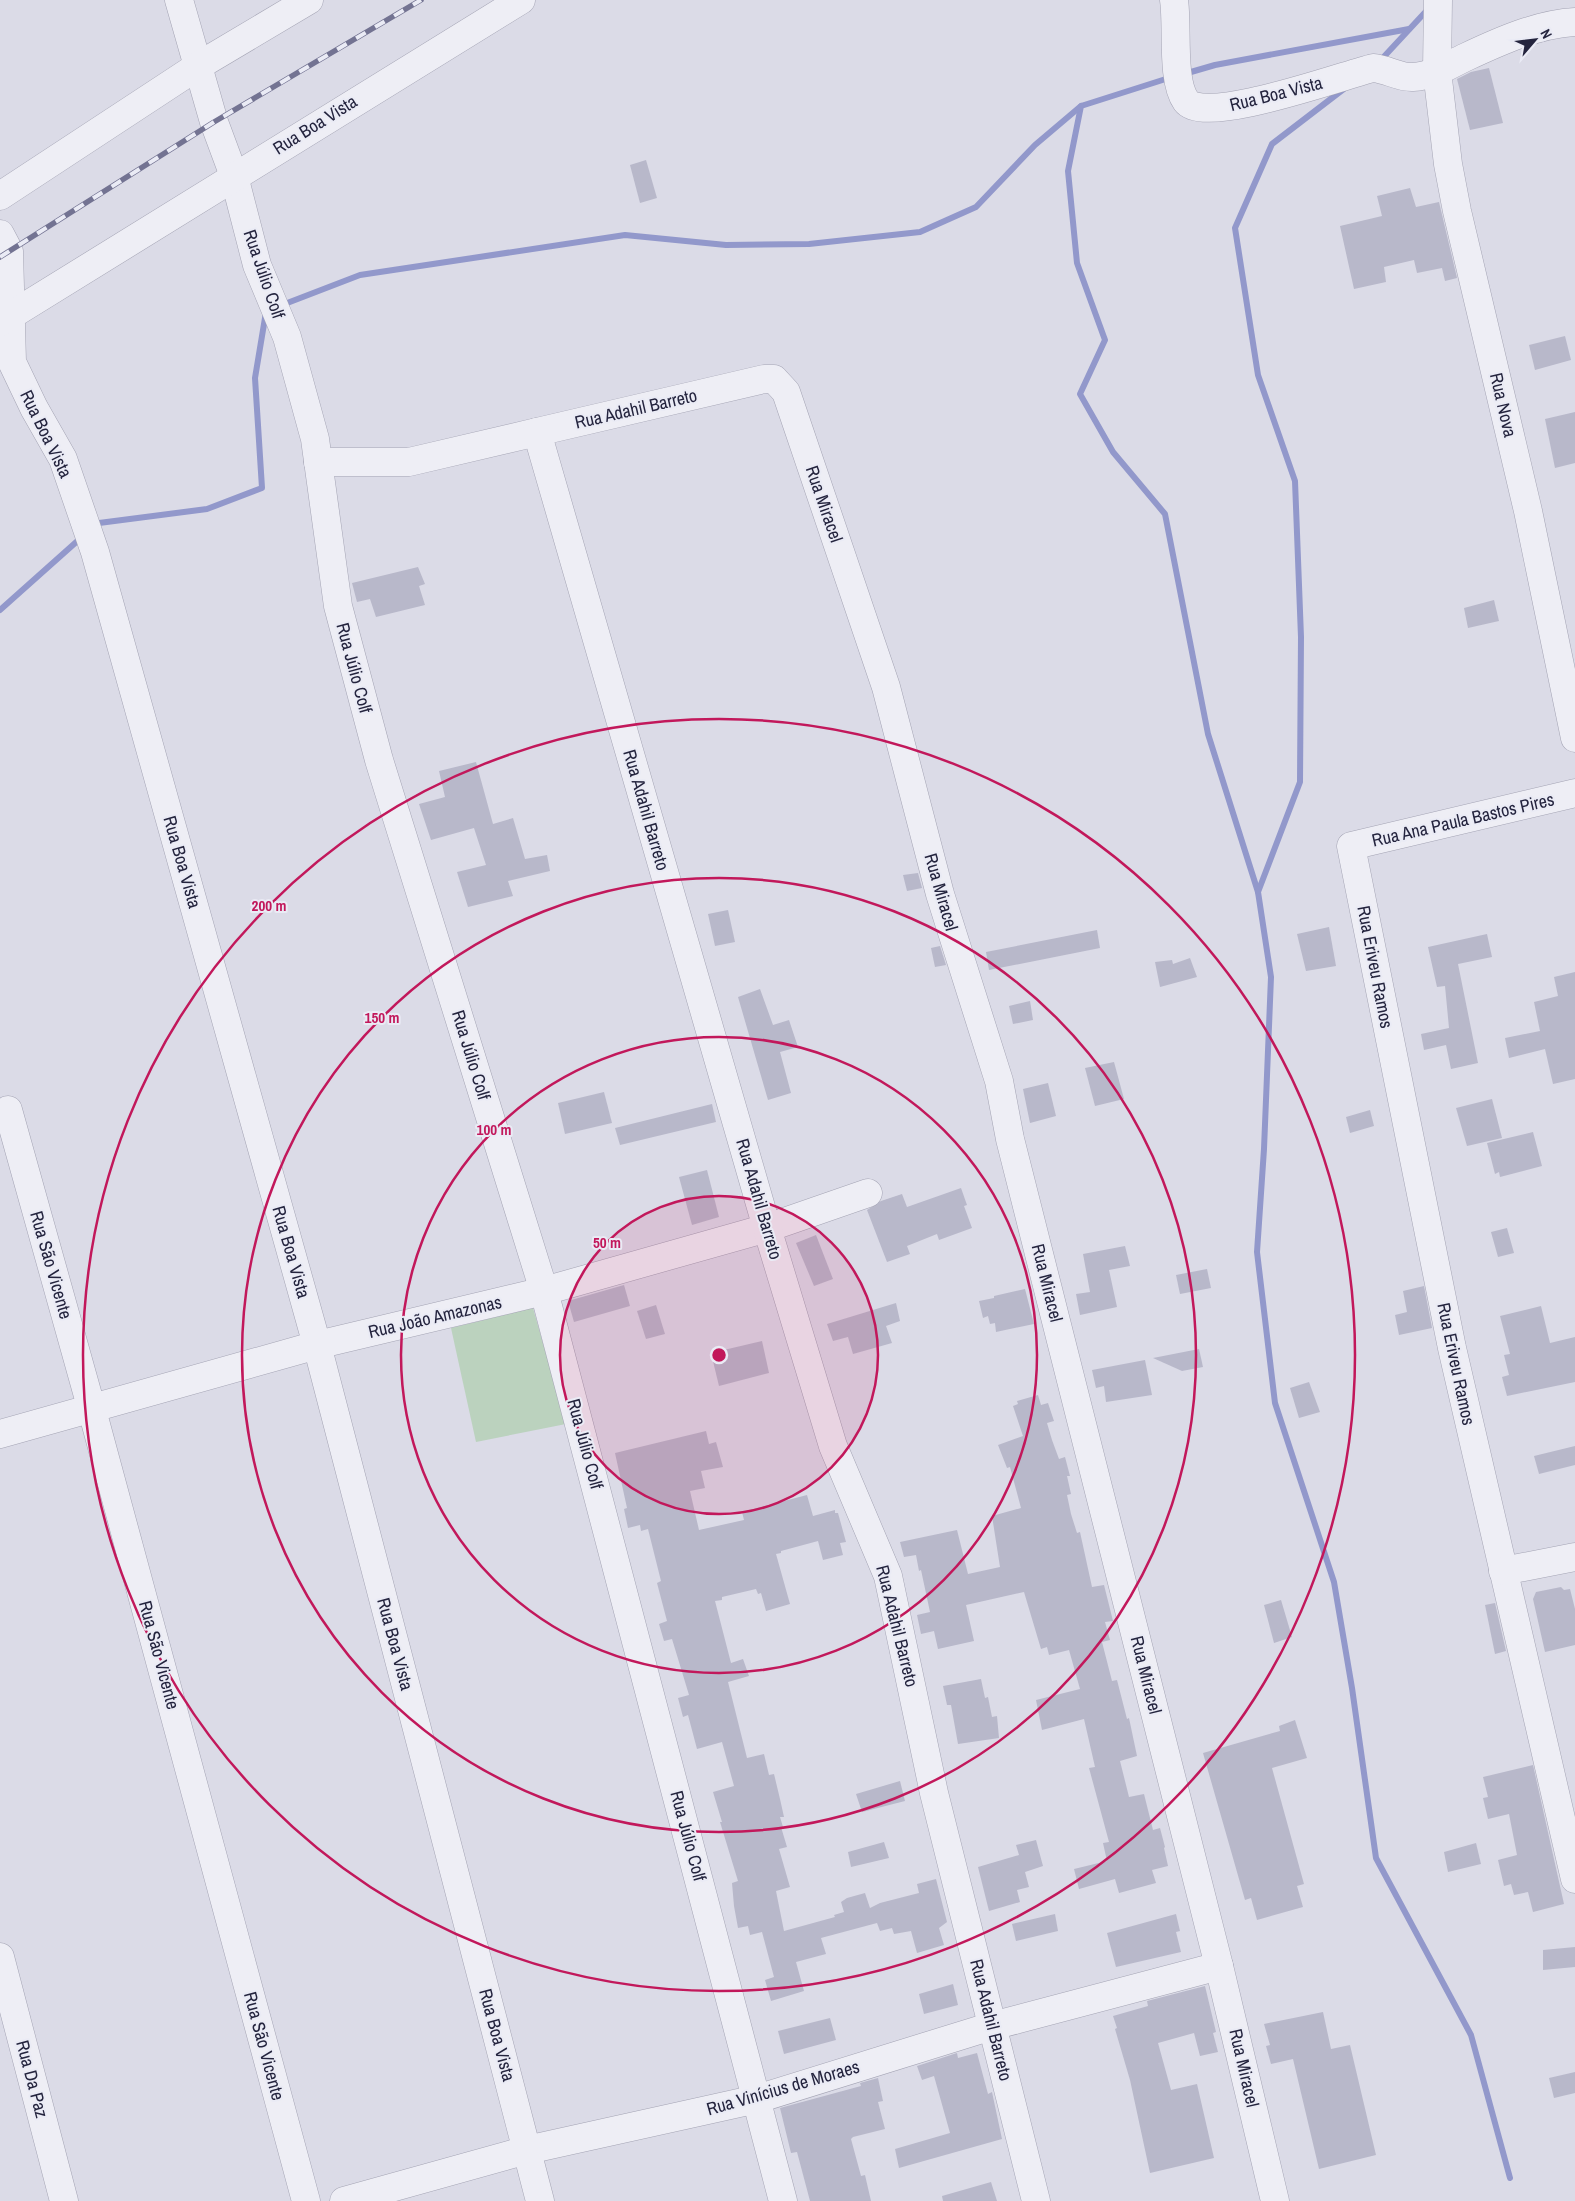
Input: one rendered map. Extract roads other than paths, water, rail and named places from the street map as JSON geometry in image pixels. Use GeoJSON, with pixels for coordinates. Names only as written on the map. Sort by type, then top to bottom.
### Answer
{"type":"FeatureCollection","features":[{"type":"Feature","properties":{"kind":"street","name":"Rua Júlio Colf"},"geometry":{"type":"LineString","coordinates":[[179,0],[198,66],[234,176],[257,265],[287,337],[315,439],[338,606],[379,760],[544,1290],[757,2099],[782,2201]]}},
{"type":"Feature","properties":{"kind":"street"},"geometry":{"type":"LineString","coordinates":[[0,196],[198,66],[309,0]]}},
{"type":"Feature","properties":{"kind":"street","name":"Rua Boa Vista"},"geometry":{"type":"LineString","coordinates":[[4,319],[521,0]]}},
{"type":"Feature","properties":{"kind":"street","name":"Rua Boa Vista"},"geometry":{"type":"LineString","coordinates":[[1174,0],[1178,76],[1185,100],[1190,106],[1227,108],[1310,88],[1373,68],[1412,77],[1437,71]]}},
{"type":"Feature","properties":{"kind":"street","name":"Rua Nova"},"geometry":{"type":"LineString","coordinates":[[1438,0],[1437,71],[1457,211],[1528,511],[1575,738]]}},
{"type":"Feature","properties":{"kind":"street"},"geometry":{"type":"LineString","coordinates":[[1437,71],[1510,37],[1561,23],[1575,22]]}},
{"type":"Feature","properties":{"kind":"street","name":"Rua Boa Vista"},"geometry":{"type":"LineString","coordinates":[[0,234],[9,251],[4,319],[12,362],[34,408],[63,459],[96,552],[317,1345],[540,2201]]}},
{"type":"Feature","properties":{"kind":"street","name":"Rua Adahil Barreto"},"geometry":{"type":"LineString","coordinates":[[774,379],[764,379],[537,432],[767,1228],[833,1446],[888,1576],[934,1793],[1036,2201]]}},
{"type":"Feature","properties":{"kind":"street","name":"Rua Miracel"},"geometry":{"type":"LineString","coordinates":[[774,379],[786,392],[886,687],[940,894],[999,1081],[1013,1148],[1219,1966],[1275,2201]]}},
{"type":"Feature","properties":{"kind":"street"},"geometry":{"type":"LineString","coordinates":[[318,462],[409,462],[537,432]]}},
{"type":"Feature","properties":{"kind":"street","name":"Rua Ana Paula Bastos Pires"},"geometry":{"type":"LineString","coordinates":[[1351,846],[1575,793]]}},
{"type":"Feature","properties":{"kind":"street","name":"Rua Eriveu Ramos"},"geometry":{"type":"LineString","coordinates":[[1351,846],[1452,1348],[1575,1879]]}},
{"type":"Feature","properties":{"kind":"street","name":"Rua São Vicente"},"geometry":{"type":"LineString","coordinates":[[8,1110],[92,1410],[306,2201]]}},
{"type":"Feature","properties":{"kind":"street","name":"Rua João Amazonas"},"geometry":{"type":"LineString","coordinates":[[0,1434],[92,1410],[317,1345],[544,1290],[767,1228],[868,1193]]}},
{"type":"Feature","properties":{"kind":"street"},"geometry":{"type":"LineString","coordinates":[[1503,1571],[1575,1557]]}},
{"type":"Feature","properties":{"kind":"street","name":"Rua Da Paz"},"geometry":{"type":"LineString","coordinates":[[0,1957],[64,2201]]}},
{"type":"Feature","properties":{"kind":"street","name":"Rua Vinícius de Moraes"},"geometry":{"type":"LineString","coordinates":[[344,2201],[527,2150],[757,2099],[992,2026],[1219,1966]]}},
{"type":"Feature","properties":{"kind":"waterway"},"geometry":{"type":"LineString","coordinates":[[1379,62],[1430,7]]}},
{"type":"Feature","properties":{"kind":"waterway"},"geometry":{"type":"LineString","coordinates":[[1184,74],[1215,65],[1409,29]]}},
{"type":"Feature","properties":{"kind":"waterway"},"geometry":{"type":"LineString","coordinates":[[1172,77],[1081,106],[1068,171],[1077,263],[1105,340],[1080,394],[1113,452],[1165,514],[1208,734],[1258,892]]}},
{"type":"Feature","properties":{"kind":"waterway"},"geometry":{"type":"LineString","coordinates":[[1345,88],[1272,144],[1235,228],[1258,375],[1295,481],[1301,637],[1300,782],[1258,892],[1271,977],[1264,1149],[1257,1252],[1275,1403],[1334,1582],[1352,1688],[1376,1858],[1471,2035],[1510,2178]]}},
{"type":"Feature","properties":{"kind":"waterway"},"geometry":{"type":"LineString","coordinates":[[282,305],[360,275],[625,235],[726,245],[809,244],[920,232],[976,207],[1035,145],[1081,106]]}},
{"type":"Feature","properties":{"kind":"waterway"},"geometry":{"type":"LineString","coordinates":[[94,526],[99,523],[207,509],[262,488],[255,378],[266,312]]}},
{"type":"Feature","properties":{"kind":"waterway"},"geometry":{"type":"LineString","coordinates":[[0,610],[83,536]]}},
{"type":"Feature","properties":{"kind":"railway"},"geometry":{"type":"LineString","coordinates":[[0,257],[214,122],[421,0]]}}]}
